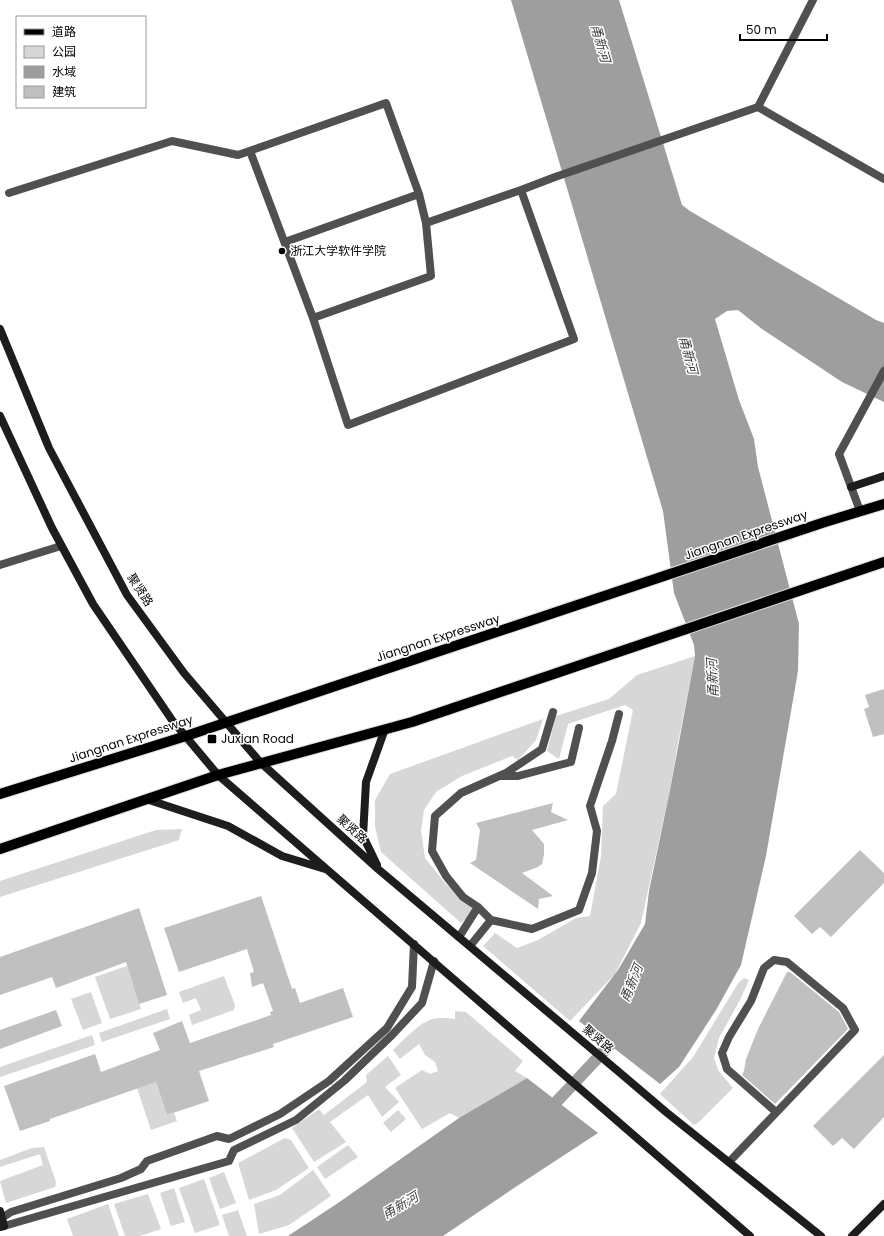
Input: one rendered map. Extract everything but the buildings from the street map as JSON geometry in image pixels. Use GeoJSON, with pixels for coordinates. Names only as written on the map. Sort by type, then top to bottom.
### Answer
{"type":"FeatureCollection","features":[{"type":"Feature","properties":{"kind":"main road","name":"聚贤路"},"geometry":{"type":"LineString","coordinates":[[0,329],[49,448],[127,595],[184,673],[260,762],[378,869],[619,1072],[821,1236]]}},
{"type":"Feature","properties":{"kind":"main road"},"geometry":{"type":"LineString","coordinates":[[0,416],[61,546],[93,604],[172,720],[218,775],[330,870],[750,1236]]}},
{"type":"Feature","properties":{"kind":"main road"},"geometry":{"type":"LineString","coordinates":[[851,487],[884,476]]}},
{"type":"Feature","properties":{"kind":"main road","name":"Jiangnan Expressway"},"geometry":{"type":"LineString","coordinates":[[0,794],[186,736],[825,522],[884,504]]}},
{"type":"Feature","properties":{"kind":"main road"},"geometry":{"type":"LineString","coordinates":[[0,849],[260,762],[412,722],[884,562]]}},
{"type":"Feature","properties":{"kind":"main road"},"geometry":{"type":"LineString","coordinates":[[378,869],[363,836],[365,790],[366,782],[386,729]]}},
{"type":"Feature","properties":{"kind":"main road"},"geometry":{"type":"LineString","coordinates":[[146,799],[228,826],[282,856],[330,870]]}},
{"type":"Feature","properties":{"kind":"main road"},"geometry":{"type":"LineString","coordinates":[[852,1236],[884,1204]]}},
{"type":"Feature","properties":{"kind":"street"},"geometry":{"type":"LineString","coordinates":[[426,224],[555,177],[758,107],[813,0]]}},
{"type":"Feature","properties":{"kind":"street"},"geometry":{"type":"LineString","coordinates":[[9,193],[172,141],[238,155],[386,103],[419,194],[426,224],[432,276],[314,318]]}},
{"type":"Feature","properties":{"kind":"street"},"geometry":{"type":"LineString","coordinates":[[758,107],[884,179]]}},
{"type":"Feature","properties":{"kind":"street"},"geometry":{"type":"LineString","coordinates":[[250,151],[314,318],[348,425],[574,339],[521,190]]}},
{"type":"Feature","properties":{"kind":"street"},"geometry":{"type":"LineString","coordinates":[[285,242],[419,194]]}},
{"type":"Feature","properties":{"kind":"street"},"geometry":{"type":"LineString","coordinates":[[860,511],[839,454],[884,371]]}},
{"type":"Feature","properties":{"kind":"street"},"geometry":{"type":"LineString","coordinates":[[0,565],[61,546]]}},
{"type":"Feature","properties":{"kind":"street"},"geometry":{"type":"LineString","coordinates":[[553,712],[542,749],[506,773],[462,793],[434,816],[432,851],[446,876],[463,897],[478,907],[491,920],[532,929],[579,910],[592,873],[597,831],[590,806],[612,741],[618,714]]}},
{"type":"Feature","properties":{"kind":"street"},"geometry":{"type":"LineString","coordinates":[[498,777],[518,776],[571,762],[579,728]]}},
{"type":"Feature","properties":{"kind":"street"},"geometry":{"type":"LineString","coordinates":[[459,937],[478,907]]}},
{"type":"Feature","properties":{"kind":"street"},"geometry":{"type":"LineString","coordinates":[[470,946],[491,920]]}},
{"type":"Feature","properties":{"kind":"street"},"geometry":{"type":"LineString","coordinates":[[1,1220],[11,1212],[121,1178],[141,1169],[147,1161],[217,1136],[229,1139],[280,1114],[329,1081],[387,1028],[412,987],[414,944]]}},
{"type":"Feature","properties":{"kind":"street"},"geometry":{"type":"LineString","coordinates":[[729,1162],[855,1030],[843,1008],[787,962],[774,960],[764,968],[751,1001],[729,1037],[722,1053],[727,1069],[776,1112]]}},
{"type":"Feature","properties":{"kind":"street"},"geometry":{"type":"LineString","coordinates":[[1,1220],[229,1161],[234,1150],[296,1120],[344,1081],[392,1035],[422,1003],[434,961]]}},
{"type":"Feature","properties":{"kind":"green space"},"geometry":{"type":"Polygon","coordinates":[[[695,656],[670,790],[641,923],[615,974],[570,1021],[483,946],[495,933],[517,948],[538,940],[576,918],[590,916],[601,856],[603,806],[616,794],[633,710],[625,705],[568,724],[559,759],[547,751],[556,716],[609,699],[637,675],[695,656]]]}},
{"type":"Feature","properties":{"kind":"green space"},"geometry":{"type":"Polygon","coordinates":[[[543,719],[536,740],[518,760],[512,756],[462,776],[436,792],[424,810],[421,831],[425,858],[445,883],[475,911],[461,923],[381,852],[375,827],[375,800],[390,774],[543,719]]]}},
{"type":"Feature","properties":{"kind":"green space"},"geometry":{"type":"Polygon","coordinates":[[[182,829],[179,840],[0,897],[0,881],[156,830],[182,829]]]}},
{"type":"Feature","properties":{"kind":"green space"},"geometry":{"type":"Polygon","coordinates":[[[127,966],[141,1009],[110,1019],[95,977],[127,966]]]}},
{"type":"Feature","properties":{"kind":"green space"},"geometry":{"type":"Polygon","coordinates":[[[224,976],[235,1005],[234,1010],[192,1025],[189,1015],[201,1010],[196,998],[183,1003],[179,992],[224,976]]]}},
{"type":"Feature","properties":{"kind":"green space"},"geometry":{"type":"Polygon","coordinates":[[[744,978],[749,980],[719,1038],[714,1058],[718,1070],[733,1088],[699,1122],[694,1125],[660,1094],[693,1057],[739,982],[744,978]]]}},
{"type":"Feature","properties":{"kind":"green space"},"geometry":{"type":"Polygon","coordinates":[[[91,992],[102,1023],[83,1030],[71,999],[91,992]]]}},
{"type":"Feature","properties":{"kind":"green space"},"geometry":{"type":"Polygon","coordinates":[[[167,1009],[170,1019],[102,1042],[99,1033],[167,1009]]]}},
{"type":"Feature","properties":{"kind":"green space"},"geometry":{"type":"Polygon","coordinates":[[[455,1011],[466,1012],[523,1061],[515,1071],[527,1078],[459,1118],[450,1113],[422,1129],[395,1088],[422,1070],[430,1074],[438,1071],[435,1062],[425,1055],[419,1044],[400,1059],[393,1050],[425,1022],[439,1018],[455,1019],[455,1011]]]}},
{"type":"Feature","properties":{"kind":"green space"},"geometry":{"type":"Polygon","coordinates":[[[92,1035],[95,1045],[0,1077],[0,1067],[92,1035]]]}},
{"type":"Feature","properties":{"kind":"green space"},"geometry":{"type":"Polygon","coordinates":[[[388,1056],[401,1075],[385,1087],[399,1102],[382,1117],[368,1095],[330,1122],[346,1142],[314,1162],[292,1128],[319,1109],[324,1115],[367,1082],[366,1075],[388,1056]]]}},
{"type":"Feature","properties":{"kind":"green space"},"geometry":{"type":"Polygon","coordinates":[[[156,1082],[167,1115],[174,1113],[177,1121],[151,1130],[137,1088],[156,1082]]]}},
{"type":"Feature","properties":{"kind":"green space"},"geometry":{"type":"Polygon","coordinates":[[[398,1110],[406,1119],[391,1132],[383,1123],[398,1110]]]}},
{"type":"Feature","properties":{"kind":"green space"},"geometry":{"type":"Polygon","coordinates":[[[285,1138],[291,1140],[309,1168],[276,1190],[249,1200],[238,1163],[285,1138]]]}},
{"type":"Feature","properties":{"kind":"green space"},"geometry":{"type":"Polygon","coordinates":[[[348,1145],[358,1157],[325,1179],[317,1167],[348,1145]]]}},
{"type":"Feature","properties":{"kind":"green space"},"geometry":{"type":"Polygon","coordinates":[[[44,1147],[56,1182],[55,1187],[6,1203],[0,1181],[43,1165],[40,1154],[0,1167],[0,1160],[32,1148],[44,1147]]]}},
{"type":"Feature","properties":{"kind":"green space"},"geometry":{"type":"Polygon","coordinates":[[[313,1170],[331,1196],[289,1225],[259,1234],[254,1204],[280,1195],[313,1170]]]}},
{"type":"Feature","properties":{"kind":"green space"},"geometry":{"type":"Polygon","coordinates":[[[224,1172],[236,1203],[220,1209],[209,1178],[224,1172]]]}},
{"type":"Feature","properties":{"kind":"green space"},"geometry":{"type":"Polygon","coordinates":[[[204,1179],[220,1225],[195,1233],[179,1188],[204,1179]]]}},
{"type":"Feature","properties":{"kind":"green space"},"geometry":{"type":"Polygon","coordinates":[[[174,1188],[185,1222],[171,1226],[160,1193],[174,1188]]]}},
{"type":"Feature","properties":{"kind":"green space"},"geometry":{"type":"Polygon","coordinates":[[[148,1194],[161,1229],[140,1236],[125,1236],[114,1204],[148,1194]]]}},
{"type":"Feature","properties":{"kind":"green space"},"geometry":{"type":"Polygon","coordinates":[[[108,1204],[119,1236],[73,1236],[67,1219],[108,1204]]]}},
{"type":"Feature","properties":{"kind":"green space"},"geometry":{"type":"Polygon","coordinates":[[[238,1210],[247,1236],[229,1236],[222,1215],[238,1210]]]}},
{"type":"Feature","properties":{"kind":"water"},"geometry":{"type":"Polygon","coordinates":[[[511,0],[619,0],[682,205],[876,320],[884,323],[884,402],[842,382],[762,329],[738,310],[727,311],[715,319],[739,400],[754,439],[758,467],[799,624],[798,671],[766,856],[741,965],[716,1010],[679,1067],[660,1084],[579,1021],[618,970],[645,924],[649,891],[670,790],[695,656],[694,645],[674,593],[663,511],[511,0]]]}},
{"type":"Feature","properties":{"kind":"water"},"geometry":{"type":"Polygon","coordinates":[[[527,1078],[598,1133],[443,1236],[288,1236],[338,1203],[459,1118],[527,1078]]]}},
{"type":"Feature","properties":{"kind":"waterway","name":"甬新河"},"geometry":{"type":"LineString","coordinates":[[546,1113],[621,1033]]}},
{"type":"Feature","properties":{"kind":"place","name":"浙江大学软件学院"},"geometry":{"type":"Point","coordinates":[282,251]}},
{"type":"Feature","properties":{"kind":"place","name":"Juxian Road"},"geometry":{"type":"Point","coordinates":[212,739]}}]}
